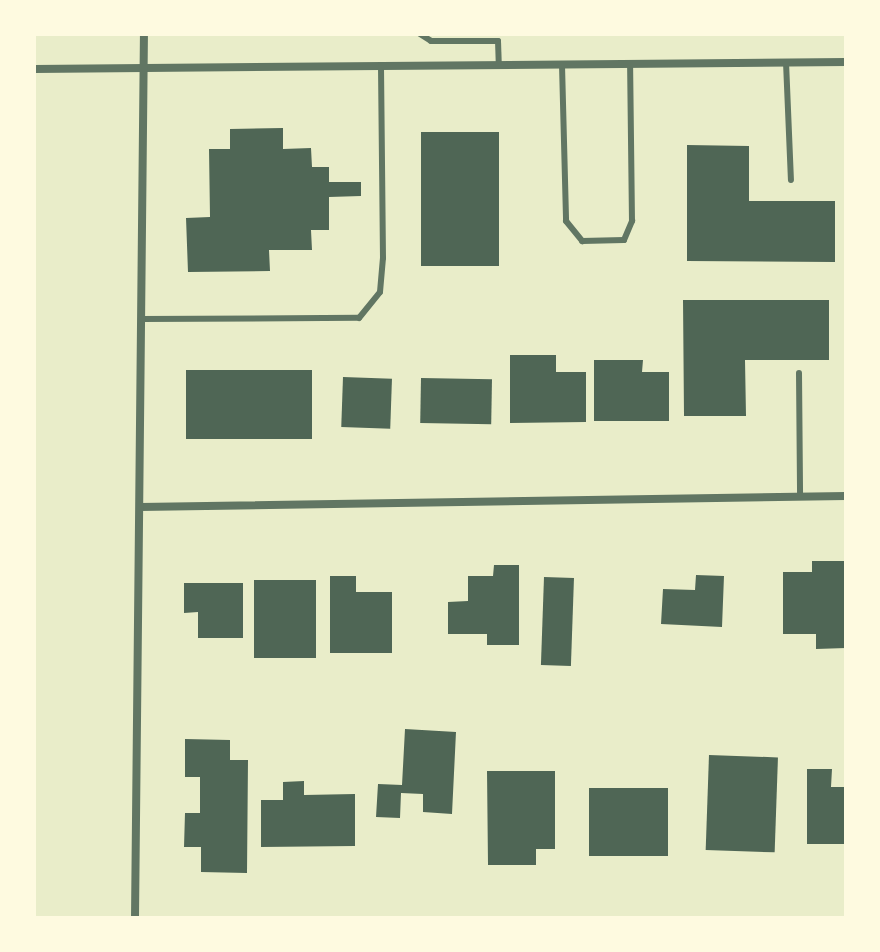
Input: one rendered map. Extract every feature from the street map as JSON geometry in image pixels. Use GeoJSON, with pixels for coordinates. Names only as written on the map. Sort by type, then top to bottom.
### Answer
{"type":"FeatureCollection","features":[{"type":"Feature","properties":{"kind":"street"},"geometry":{"type":"LineString","coordinates":[[135,918],[144,34]]}},
{"type":"Feature","properties":{"kind":"street"},"geometry":{"type":"LineString","coordinates":[[34,69],[846,62]]}},
{"type":"Feature","properties":{"kind":"street"},"geometry":{"type":"LineString","coordinates":[[140,507],[846,496]]}},
{"type":"Feature","properties":{"kind":"lane"},"geometry":{"type":"LineString","coordinates":[[420,34],[431,41],[498,41],[499,65]]}},
{"type":"Feature","properties":{"kind":"lane"},"geometry":{"type":"LineString","coordinates":[[786,62],[791,180]]}},
{"type":"Feature","properties":{"kind":"lane"},"geometry":{"type":"LineString","coordinates":[[562,65],[566,221],[582,241],[624,240],[632,221],[630,64]]}},
{"type":"Feature","properties":{"kind":"lane"},"geometry":{"type":"LineString","coordinates":[[141,319],[359,318],[380,292],[381,67]]}},
{"type":"Feature","properties":{"kind":"lane"},"geometry":{"type":"LineString","coordinates":[[799,373],[800,497]]}},
{"type":"Feature","properties":{"kind":"building"},"geometry":{"type":"Polygon","coordinates":[[[283,128],[283,149],[311,148],[312,167],[329,167],[329,182],[361,182],[361,196],[329,197],[329,230],[311,230],[312,250],[269,250],[270,271],[188,272],[186,218],[210,217],[209,149],[230,149],[230,129],[283,128]]]}},
{"type":"Feature","properties":{"kind":"building"},"geometry":{"type":"Polygon","coordinates":[[[421,132],[499,132],[499,266],[421,266],[421,132]]]}},
{"type":"Feature","properties":{"kind":"building"},"geometry":{"type":"Polygon","coordinates":[[[687,145],[749,146],[749,201],[835,201],[835,262],[687,261],[687,145]]]}},
{"type":"Feature","properties":{"kind":"building"},"geometry":{"type":"Polygon","coordinates":[[[683,300],[829,300],[829,360],[745,360],[746,416],[684,416],[683,300]]]}},
{"type":"Feature","properties":{"kind":"building"},"geometry":{"type":"Polygon","coordinates":[[[510,355],[556,355],[556,372],[586,372],[586,422],[510,423],[510,355]]]}},
{"type":"Feature","properties":{"kind":"building"},"geometry":{"type":"Polygon","coordinates":[[[594,360],[643,360],[642,372],[669,372],[669,421],[594,421],[594,360]]]}},
{"type":"Feature","properties":{"kind":"building"},"geometry":{"type":"Polygon","coordinates":[[[186,370],[312,370],[312,439],[186,439],[186,370]]]}},
{"type":"Feature","properties":{"kind":"building"},"geometry":{"type":"Polygon","coordinates":[[[343,377],[392,379],[390,429],[341,427],[343,377]]]}},
{"type":"Feature","properties":{"kind":"building"},"geometry":{"type":"Polygon","coordinates":[[[421,378],[492,379],[491,424],[420,423],[421,378]]]}},
{"type":"Feature","properties":{"kind":"building"},"geometry":{"type":"Polygon","coordinates":[[[812,561],[846,561],[846,648],[816,649],[816,634],[783,634],[783,572],[812,572],[812,561]]]}},
{"type":"Feature","properties":{"kind":"building"},"geometry":{"type":"Polygon","coordinates":[[[494,565],[519,565],[519,645],[487,645],[487,634],[448,634],[448,602],[468,601],[468,576],[493,576],[494,565]]]}},
{"type":"Feature","properties":{"kind":"building"},"geometry":{"type":"Polygon","coordinates":[[[696,575],[724,576],[722,627],[661,624],[663,589],[695,590],[696,575]]]}},
{"type":"Feature","properties":{"kind":"building"},"geometry":{"type":"Polygon","coordinates":[[[330,576],[356,576],[356,592],[392,592],[392,653],[330,653],[330,576]]]}},
{"type":"Feature","properties":{"kind":"building"},"geometry":{"type":"Polygon","coordinates":[[[544,577],[574,578],[571,666],[541,665],[544,577]]]}},
{"type":"Feature","properties":{"kind":"building"},"geometry":{"type":"Polygon","coordinates":[[[254,580],[316,580],[316,658],[254,658],[254,580]]]}},
{"type":"Feature","properties":{"kind":"building"},"geometry":{"type":"Polygon","coordinates":[[[184,583],[243,583],[243,638],[198,638],[198,612],[184,613],[184,583]]]}},
{"type":"Feature","properties":{"kind":"building"},"geometry":{"type":"Polygon","coordinates":[[[405,729],[456,732],[452,814],[423,812],[423,794],[401,793],[400,818],[376,817],[378,784],[402,785],[405,729]]]}},
{"type":"Feature","properties":{"kind":"building"},"geometry":{"type":"Polygon","coordinates":[[[185,739],[230,740],[230,760],[248,760],[247,873],[201,872],[201,847],[184,847],[185,813],[200,813],[200,777],[185,777],[185,739]]]}},
{"type":"Feature","properties":{"kind":"building"},"geometry":{"type":"Polygon","coordinates":[[[709,755],[778,757],[775,852],[706,850],[709,755]]]}},
{"type":"Feature","properties":{"kind":"building"},"geometry":{"type":"Polygon","coordinates":[[[807,769],[832,769],[831,787],[846,787],[846,844],[807,844],[807,769]]]}},
{"type":"Feature","properties":{"kind":"building"},"geometry":{"type":"Polygon","coordinates":[[[487,771],[555,771],[555,849],[536,849],[536,865],[488,865],[487,771]]]}},
{"type":"Feature","properties":{"kind":"building"},"geometry":{"type":"Polygon","coordinates":[[[304,781],[304,795],[355,794],[355,846],[261,847],[261,800],[283,800],[283,782],[304,781]]]}},
{"type":"Feature","properties":{"kind":"building"},"geometry":{"type":"Polygon","coordinates":[[[589,788],[668,788],[668,856],[589,856],[589,788]]]}}]}
